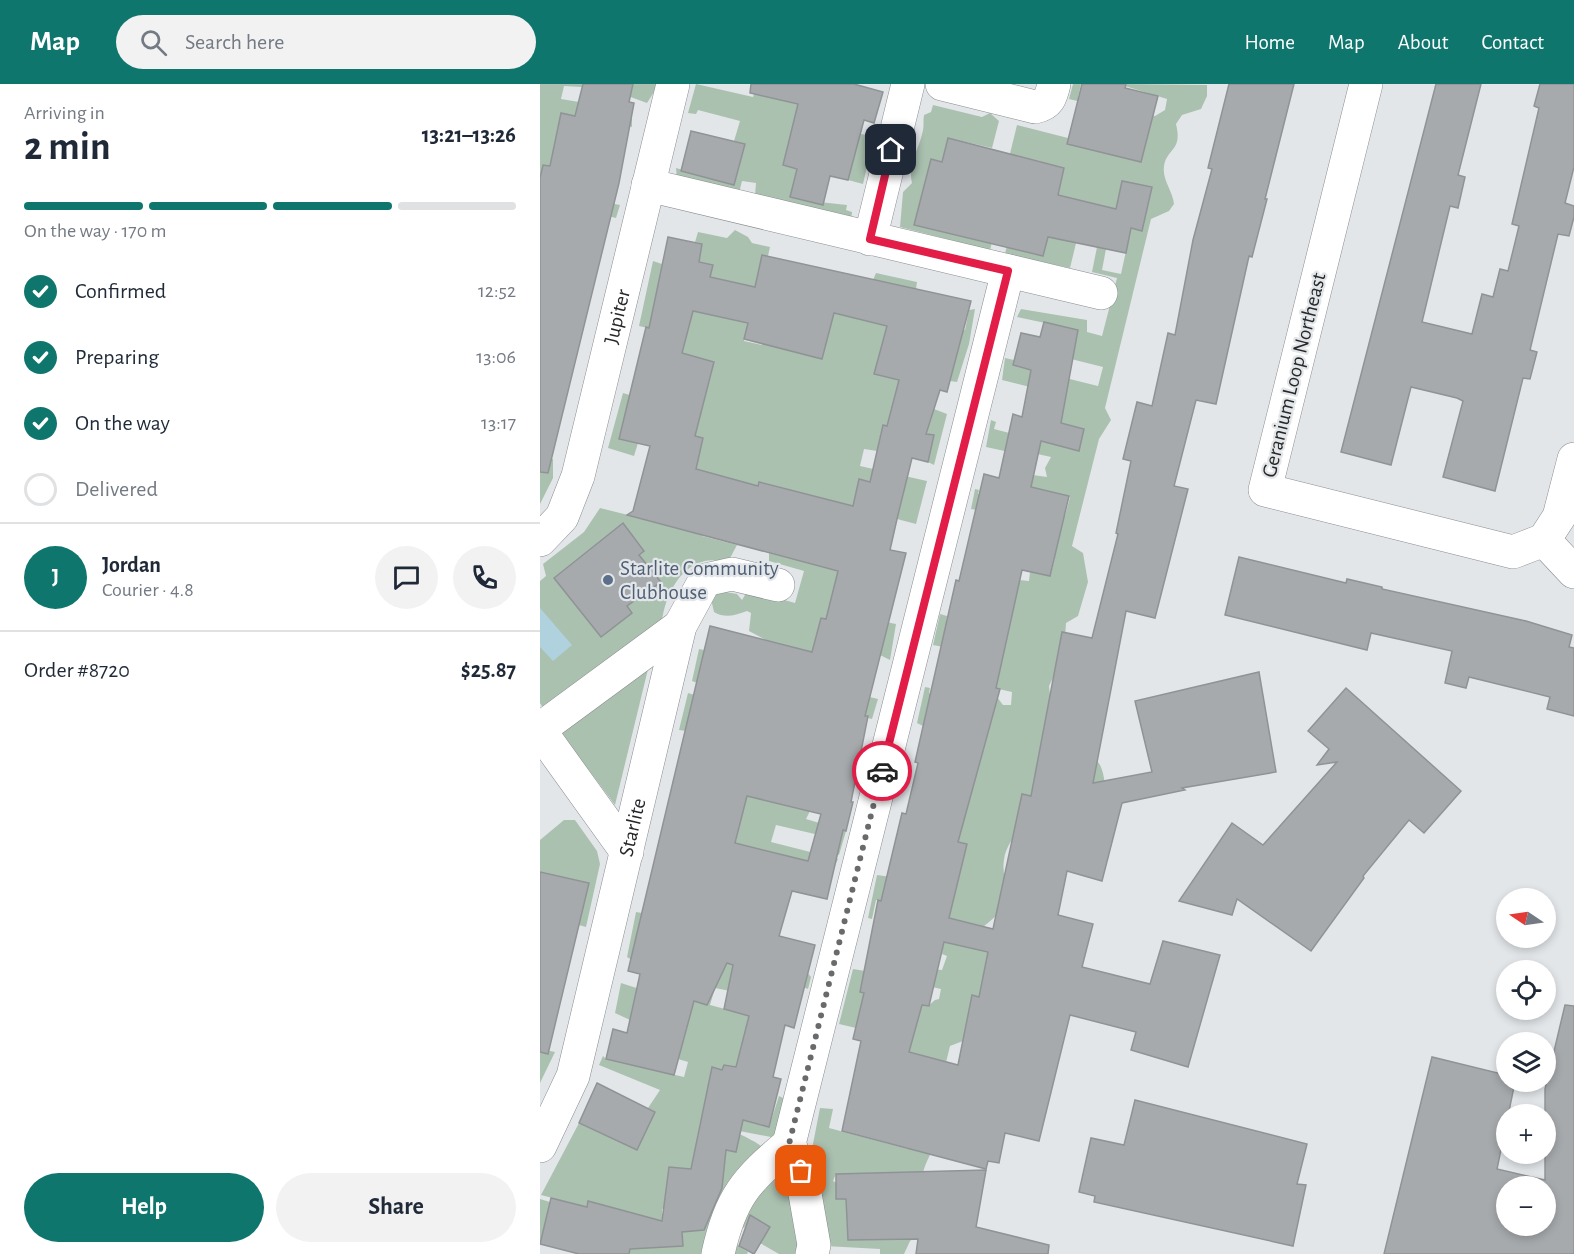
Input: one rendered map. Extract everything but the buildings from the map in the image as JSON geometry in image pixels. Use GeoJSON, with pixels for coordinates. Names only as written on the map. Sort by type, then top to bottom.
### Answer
{"type":"FeatureCollection","features":[{"type":"Feature","properties":{"kind":"street","name":"Jupiter"},"geometry":{"type":"LineString","coordinates":[[540,540],[562,517],[578,476],[673,84]]}},
{"type":"Feature","properties":{"kind":"street"},"geometry":{"type":"LineString","coordinates":[[870,239],[908,84]]}},
{"type":"Feature","properties":{"kind":"street"},"geometry":{"type":"LineString","coordinates":[[942,84],[1035,107],[1044,105],[1051,98],[1054,84]]}},
{"type":"Feature","properties":{"kind":"street","name":"Geranium Loop Northeast"},"geometry":{"type":"LineString","coordinates":[[1366,84],[1265,490],[1513,552],[1544,540]]}},
{"type":"Feature","properties":{"kind":"street"},"geometry":{"type":"LineString","coordinates":[[648,185],[1101,293]]}},
{"type":"Feature","properties":{"kind":"street"},"geometry":{"type":"LineString","coordinates":[[718,1254],[723,1230],[742,1188],[789,1144],[1008,271]]}},
{"type":"Feature","properties":{"kind":"street"},"geometry":{"type":"LineString","coordinates":[[1574,459],[1559,517],[1544,540],[1574,572]]}},
{"type":"Feature","properties":{"kind":"street","name":"Starlite"},"geometry":{"type":"LineString","coordinates":[[540,1146],[573,1076],[680,627],[705,580],[732,574],[778,585]]}},
{"type":"Feature","properties":{"kind":"street"},"geometry":{"type":"LineString","coordinates":[[627,852],[540,730],[680,627]]}},
{"type":"Feature","properties":{"kind":"street"},"geometry":{"type":"LineString","coordinates":[[789,1144],[801,1171],[814,1245],[812,1254]]}},
{"type":"Feature","properties":{"kind":"green space"},"geometry":{"type":"Polygon","coordinates":[[[540,84],[583,84],[582,87],[564,86],[561,99],[579,102],[579,107],[632,118],[632,127],[562,113],[557,131],[619,183],[543,165],[604,202],[620,205],[616,218],[577,208],[606,232],[606,240],[540,223],[540,84]]]}},
{"type":"Feature","properties":{"kind":"green space"},"geometry":{"type":"Polygon","coordinates":[[[626,84],[659,84],[647,103],[625,95],[626,84]]]}},
{"type":"Feature","properties":{"kind":"green space"},"geometry":{"type":"Polygon","coordinates":[[[696,84],[753,97],[757,85],[793,84],[793,103],[809,107],[841,129],[874,137],[863,184],[848,180],[857,144],[792,128],[783,165],[797,169],[793,186],[801,200],[847,205],[846,210],[852,212],[851,222],[755,195],[756,183],[742,181],[739,193],[677,180],[676,168],[734,185],[745,145],[734,141],[740,121],[698,110],[696,114],[688,113],[696,84]]]}},
{"type":"Feature","properties":{"kind":"green space"},"geometry":{"type":"Polygon","coordinates":[[[1073,84],[1081,84],[1078,97],[1155,116],[1165,110],[1167,99],[1125,86],[1126,84],[1207,85],[1207,96],[1201,109],[1182,115],[1176,124],[1178,133],[1176,145],[1165,161],[1164,172],[1174,204],[1169,211],[1151,219],[1105,408],[1111,420],[1099,439],[1072,546],[1083,553],[1088,582],[1078,616],[1066,623],[1065,639],[1058,654],[1059,665],[1049,686],[1050,695],[1060,704],[1059,747],[1067,755],[1088,755],[1100,764],[1103,771],[1106,800],[1092,811],[1079,814],[1057,792],[1035,804],[1020,803],[1020,822],[1004,860],[1006,898],[1001,910],[978,932],[1004,959],[986,980],[988,993],[1008,1000],[1037,990],[1057,1007],[1056,1026],[1051,1040],[1038,1040],[1029,1036],[1013,1017],[1002,1018],[992,1026],[984,1024],[971,1011],[963,1041],[950,1046],[941,1083],[946,1085],[950,1097],[950,1108],[922,1177],[930,1212],[930,1226],[910,1241],[904,1254],[880,1254],[880,1249],[825,1246],[827,1224],[819,1206],[811,1154],[820,1108],[833,1109],[829,1128],[908,1149],[910,1106],[873,1097],[875,1088],[885,1090],[891,1061],[877,1058],[880,1048],[895,1050],[893,1058],[915,1064],[906,1098],[923,1098],[929,1089],[934,1067],[917,1062],[918,1054],[909,1052],[912,1042],[909,1040],[915,1015],[862,1002],[856,1028],[839,1024],[853,969],[865,971],[860,992],[928,1006],[939,999],[941,989],[905,981],[908,967],[942,970],[947,956],[942,954],[944,942],[957,940],[961,921],[928,914],[931,900],[892,891],[890,903],[876,900],[872,919],[868,918],[877,875],[920,881],[923,870],[951,876],[967,844],[931,835],[935,817],[963,824],[965,808],[954,805],[958,790],[955,789],[958,773],[976,777],[972,765],[972,742],[957,738],[959,728],[925,720],[923,726],[917,723],[925,687],[930,688],[929,693],[978,704],[987,695],[997,697],[1003,705],[1011,705],[1012,692],[981,685],[984,674],[998,676],[1001,659],[972,653],[956,658],[947,656],[948,648],[933,645],[940,614],[947,616],[946,624],[959,619],[970,620],[977,627],[980,640],[1004,646],[1019,580],[1029,581],[1030,572],[1045,570],[1051,573],[1055,557],[1025,550],[1031,520],[971,509],[975,489],[979,490],[978,494],[1065,516],[1070,497],[1031,487],[1033,475],[1047,477],[1045,468],[1051,457],[1010,448],[1009,452],[986,447],[991,420],[996,422],[994,429],[1075,450],[1077,447],[1072,426],[1040,417],[1043,409],[1063,412],[1066,396],[1002,380],[1005,358],[1014,360],[1013,365],[1098,386],[1103,367],[1071,359],[1078,330],[1017,317],[1021,309],[1087,320],[1087,332],[1102,336],[1117,278],[1092,272],[1097,247],[1106,249],[1102,270],[1121,274],[1131,228],[1142,231],[1145,218],[1137,206],[1132,183],[1122,181],[1113,222],[1099,218],[1102,206],[1086,202],[1070,268],[1005,254],[1012,223],[1019,225],[1018,233],[1026,235],[1022,251],[1043,256],[1061,183],[1058,182],[1061,167],[1043,163],[1037,186],[1008,181],[990,250],[900,227],[903,192],[912,183],[911,169],[921,137],[924,115],[931,112],[933,105],[982,117],[990,113],[999,121],[992,148],[948,138],[942,162],[931,160],[915,225],[988,243],[1017,125],[1068,138],[1067,144],[1141,162],[1148,133],[1099,121],[1102,107],[1069,99],[1073,84]],[[894,1173],[836,1174],[833,1181],[841,1185],[856,1182],[867,1186],[871,1198],[878,1198],[878,1222],[847,1223],[848,1240],[889,1239],[894,1230],[889,1209],[898,1189],[894,1173]]]}},
{"type":"Feature","properties":{"kind":"green space"},"geometry":{"type":"Polygon","coordinates":[[[735,230],[748,237],[752,243],[770,247],[768,256],[762,256],[744,341],[762,345],[771,308],[813,266],[822,268],[801,353],[822,359],[834,313],[873,280],[876,273],[917,282],[916,289],[944,325],[965,330],[969,310],[975,309],[969,344],[957,382],[950,381],[953,368],[882,376],[899,380],[895,396],[896,406],[934,409],[947,414],[934,465],[928,462],[933,435],[887,425],[881,432],[877,451],[864,449],[860,466],[927,481],[916,524],[897,519],[904,490],[859,479],[876,620],[896,624],[890,660],[880,655],[885,634],[821,618],[812,654],[815,684],[878,699],[872,719],[804,703],[810,811],[806,819],[846,831],[839,855],[829,852],[832,838],[776,825],[771,842],[838,859],[834,867],[765,851],[735,885],[811,977],[808,989],[787,981],[735,992],[715,988],[710,1005],[759,1018],[750,1049],[741,1047],[736,1067],[724,1065],[712,1112],[769,1127],[779,1096],[785,1099],[776,1138],[729,1129],[758,1144],[770,1154],[781,1170],[787,1182],[804,1254],[779,1254],[760,1243],[769,1227],[750,1217],[744,1228],[738,1225],[729,1240],[748,1252],[747,1254],[629,1254],[639,1215],[589,1202],[587,1207],[541,1195],[579,1123],[626,1145],[655,1112],[648,1108],[660,1090],[599,1065],[603,1056],[606,1059],[684,1077],[688,1062],[678,1059],[633,1006],[630,1020],[615,1013],[621,983],[649,992],[690,1015],[694,998],[627,957],[636,912],[642,913],[634,946],[707,964],[740,824],[701,815],[706,792],[672,784],[674,777],[746,796],[686,731],[679,730],[688,693],[695,695],[700,684],[692,681],[699,649],[704,650],[700,667],[763,645],[766,640],[749,631],[751,613],[747,611],[730,616],[718,614],[714,612],[711,599],[720,591],[737,594],[742,600],[748,590],[795,603],[804,571],[769,561],[769,553],[817,565],[834,501],[760,482],[747,531],[719,475],[702,536],[737,545],[729,560],[705,561],[687,570],[670,593],[662,621],[543,708],[540,703],[540,581],[546,576],[543,564],[584,532],[600,508],[680,528],[639,496],[639,485],[679,495],[686,469],[624,419],[619,438],[638,443],[634,456],[608,448],[623,393],[650,401],[703,405],[712,372],[698,368],[682,353],[686,337],[639,326],[653,261],[662,264],[655,303],[714,315],[722,280],[710,277],[712,265],[699,262],[702,244],[695,242],[698,232],[727,238],[735,230]],[[700,1123],[696,1144],[706,1146],[722,1128],[700,1123]],[[678,1208],[662,1209],[662,1225],[656,1232],[657,1247],[679,1246],[678,1208]]]}},
{"type":"Feature","properties":{"kind":"green space"},"geometry":{"type":"Polygon","coordinates":[[[540,456],[553,459],[553,478],[540,504],[540,456]]]}},
{"type":"Feature","properties":{"kind":"green space"},"geometry":{"type":"Polygon","coordinates":[[[649,665],[615,805],[561,733],[649,665]]]}},
{"type":"Feature","properties":{"kind":"green space"},"geometry":{"type":"Polygon","coordinates":[[[564,820],[575,820],[597,851],[600,864],[586,927],[579,925],[589,883],[540,872],[540,840],[564,820]]]}},
{"type":"Feature","properties":{"kind":"green space"},"geometry":{"type":"Polygon","coordinates":[[[540,1049],[555,1052],[540,1083],[540,1049]]]}},
{"type":"Feature","properties":{"kind":"green space"},"geometry":{"type":"Polygon","coordinates":[[[540,1199],[550,1202],[540,1243],[540,1199]]]}},
{"type":"Feature","properties":{"kind":"water"},"geometry":{"type":"Polygon","coordinates":[[[540,608],[572,645],[553,661],[540,647],[540,608]]]}},
{"type":"Feature","properties":{"kind":"way so far"},"geometry":{"type":"LineString","coordinates":[[801,1171],[789,1144],[882,771]]}},
{"type":"Feature","properties":{"kind":"place","name":"Starlite Community Clubhouse"},"geometry":{"type":"Point","coordinates":[608,580]}},
{"type":"Feature","properties":{"kind":"route"},"geometry":{"type":"LineString","coordinates":[[882,771],[1008,271],[870,239],[891,150]]}}]}
